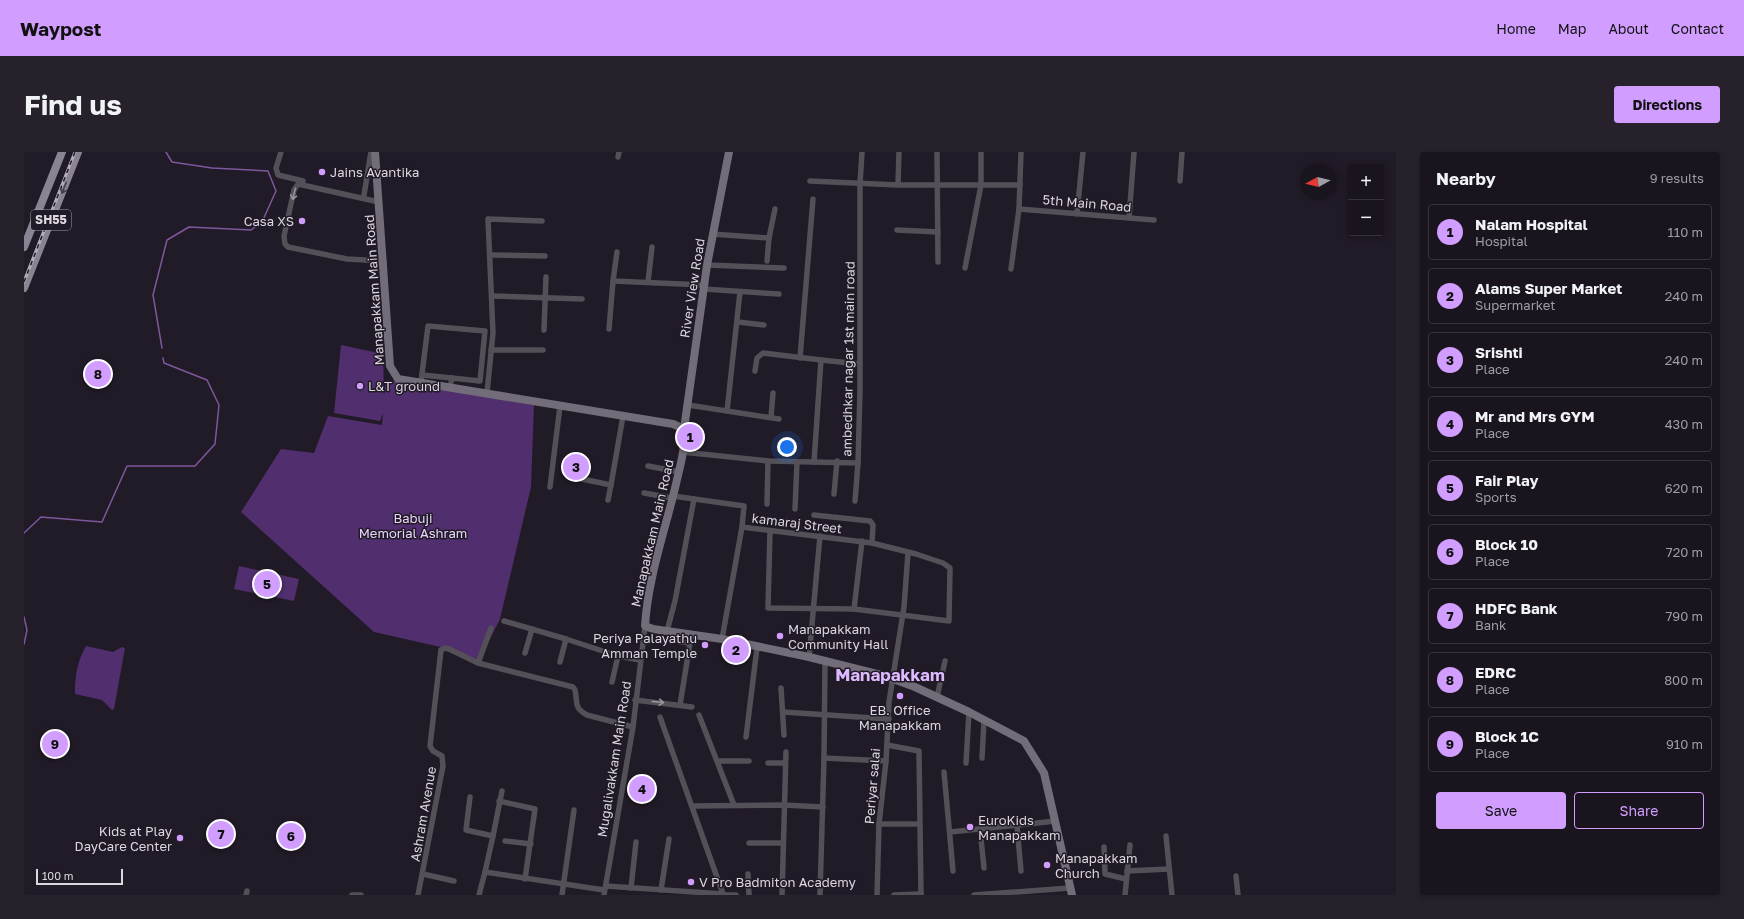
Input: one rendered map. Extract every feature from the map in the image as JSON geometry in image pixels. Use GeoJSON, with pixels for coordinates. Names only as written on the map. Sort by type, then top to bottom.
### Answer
{"type":"FeatureCollection","features":[{"type":"Feature","properties":{"kind":"main road","name":"SH55"},"geometry":{"type":"LineString","coordinates":[[24,247],[62,152]]}},
{"type":"Feature","properties":{"kind":"main road","name":"SH55"},"geometry":{"type":"LineString","coordinates":[[24,288],[78,152]]}},
{"type":"Feature","properties":{"kind":"main road","name":"Manapakkam Main Road"},"geometry":{"type":"LineString","coordinates":[[375,152],[384,261],[390,366],[398,379],[421,379],[450,387],[673,424],[684,429],[682,452],[673,497],[657,556],[645,626],[682,634],[722,639],[757,648],[809,657],[892,678],[969,712],[1024,741],[1044,773],[1071,891]]}},
{"type":"Feature","properties":{"kind":"main road","name":"River View Road"},"geometry":{"type":"LineString","coordinates":[[684,429],[703,287],[729,152]]}},
{"type":"Feature","properties":{"kind":"street"},"geometry":{"type":"LineString","coordinates":[[281,152],[276,168],[278,175],[364,195],[379,200]]}},
{"type":"Feature","properties":{"kind":"street"},"geometry":{"type":"LineString","coordinates":[[364,195],[370,152]]}},
{"type":"Feature","properties":{"kind":"street","name":"ambedhkar nagar 1st main road"},"geometry":{"type":"LineString","coordinates":[[682,452],[768,461],[837,461],[858,463],[860,364],[860,184],[862,152]]}},
{"type":"Feature","properties":{"kind":"street"},"geometry":{"type":"LineString","coordinates":[[898,185],[899,152]]}},
{"type":"Feature","properties":{"kind":"street"},"geometry":{"type":"LineString","coordinates":[[937,152],[938,262]]}},
{"type":"Feature","properties":{"kind":"street"},"geometry":{"type":"LineString","coordinates":[[965,268],[981,185],[981,152]]}},
{"type":"Feature","properties":{"kind":"street"},"geometry":{"type":"LineString","coordinates":[[1011,269],[1019,209],[1021,152]]}},
{"type":"Feature","properties":{"kind":"street"},"geometry":{"type":"LineString","coordinates":[[1077,214],[1083,152]]}},
{"type":"Feature","properties":{"kind":"street"},"geometry":{"type":"LineString","coordinates":[[1129,218],[1134,152]]}},
{"type":"Feature","properties":{"kind":"street"},"geometry":{"type":"LineString","coordinates":[[1180,181],[1182,152]]}},
{"type":"Feature","properties":{"kind":"street"},"geometry":{"type":"LineString","coordinates":[[810,182],[898,185],[1020,185]]}},
{"type":"Feature","properties":{"kind":"street"},"geometry":{"type":"LineString","coordinates":[[379,200],[298,184],[294,190],[284,236],[285,244],[288,247],[347,259],[384,261]]}},
{"type":"Feature","properties":{"kind":"street"},"geometry":{"type":"LineString","coordinates":[[800,358],[813,199]]}},
{"type":"Feature","properties":{"kind":"street"},"geometry":{"type":"LineString","coordinates":[[768,261],[769,238],[775,209]]}},
{"type":"Feature","properties":{"kind":"street","name":"5th Main Road"},"geometry":{"type":"LineString","coordinates":[[1019,209],[1154,220]]}},
{"type":"Feature","properties":{"kind":"street"},"geometry":{"type":"LineString","coordinates":[[487,393],[491,350],[492,296],[488,219],[542,221]]}},
{"type":"Feature","properties":{"kind":"street"},"geometry":{"type":"LineString","coordinates":[[897,230],[938,232]]}},
{"type":"Feature","properties":{"kind":"street"},"geometry":{"type":"LineString","coordinates":[[712,234],[769,238]]}},
{"type":"Feature","properties":{"kind":"street"},"geometry":{"type":"LineString","coordinates":[[648,282],[652,247]]}},
{"type":"Feature","properties":{"kind":"street"},"geometry":{"type":"LineString","coordinates":[[609,328],[617,252]]}},
{"type":"Feature","properties":{"kind":"street"},"geometry":{"type":"LineString","coordinates":[[491,255],[545,256]]}},
{"type":"Feature","properties":{"kind":"street"},"geometry":{"type":"LineString","coordinates":[[707,265],[784,268]]}},
{"type":"Feature","properties":{"kind":"street"},"geometry":{"type":"LineString","coordinates":[[544,330],[546,277]]}},
{"type":"Feature","properties":{"kind":"street"},"geometry":{"type":"LineString","coordinates":[[613,281],[648,282],[740,292],[779,294]]}},
{"type":"Feature","properties":{"kind":"street"},"geometry":{"type":"LineString","coordinates":[[727,411],[738,322],[740,292]]}},
{"type":"Feature","properties":{"kind":"street"},"geometry":{"type":"LineString","coordinates":[[492,296],[582,299]]}},
{"type":"Feature","properties":{"kind":"street"},"geometry":{"type":"LineString","coordinates":[[738,322],[764,325]]}},
{"type":"Feature","properties":{"kind":"street"},"geometry":{"type":"LineString","coordinates":[[428,326],[485,331],[480,381],[452,378],[421,379],[428,326]]}},
{"type":"Feature","properties":{"kind":"street"},"geometry":{"type":"LineString","coordinates":[[491,350],[543,350]]}},
{"type":"Feature","properties":{"kind":"street"},"geometry":{"type":"LineString","coordinates":[[755,371],[756,358],[763,353],[860,364]]}},
{"type":"Feature","properties":{"kind":"street"},"geometry":{"type":"LineString","coordinates":[[814,462],[821,360]]}},
{"type":"Feature","properties":{"kind":"street"},"geometry":{"type":"LineString","coordinates":[[450,387],[452,378]]}},
{"type":"Feature","properties":{"kind":"street"},"geometry":{"type":"LineString","coordinates":[[771,418],[773,392]]}},
{"type":"Feature","properties":{"kind":"street"},"geometry":{"type":"LineString","coordinates":[[688,405],[779,419]]}},
{"type":"Feature","properties":{"kind":"street"},"geometry":{"type":"LineString","coordinates":[[550,487],[560,406]]}},
{"type":"Feature","properties":{"kind":"street"},"geometry":{"type":"LineString","coordinates":[[608,500],[623,416]]}},
{"type":"Feature","properties":{"kind":"street"},"geometry":{"type":"LineString","coordinates":[[767,504],[768,461]]}},
{"type":"Feature","properties":{"kind":"street"},"geometry":{"type":"LineString","coordinates":[[834,494],[837,461]]}},
{"type":"Feature","properties":{"kind":"street"},"geometry":{"type":"LineString","coordinates":[[795,509],[798,462]]}},
{"type":"Feature","properties":{"kind":"street"},"geometry":{"type":"LineString","coordinates":[[855,500],[858,463]]}},
{"type":"Feature","properties":{"kind":"street"},"geometry":{"type":"LineString","coordinates":[[648,466],[678,472]]}},
{"type":"Feature","properties":{"kind":"street"},"geometry":{"type":"LineString","coordinates":[[572,477],[611,484]]}},
{"type":"Feature","properties":{"kind":"street","name":"kamaraj Street"},"geometry":{"type":"LineString","coordinates":[[644,493],[744,506],[742,527],[862,541],[916,554],[944,563],[950,568],[949,621],[902,616]]}},
{"type":"Feature","properties":{"kind":"street"},"geometry":{"type":"LineString","coordinates":[[667,631],[675,601],[694,499]]}},
{"type":"Feature","properties":{"kind":"street"},"geometry":{"type":"LineString","coordinates":[[814,515],[870,521],[873,525],[872,543]]}},
{"type":"Feature","properties":{"kind":"street"},"geometry":{"type":"LineString","coordinates":[[722,639],[742,527]]}},
{"type":"Feature","properties":{"kind":"street"},"geometry":{"type":"LineString","coordinates":[[770,531],[768,608],[854,609],[902,616]]}},
{"type":"Feature","properties":{"kind":"street"},"geometry":{"type":"LineString","coordinates":[[809,657],[812,609],[820,536]]}},
{"type":"Feature","properties":{"kind":"street"},"geometry":{"type":"LineString","coordinates":[[854,609],[862,541]]}},
{"type":"Feature","properties":{"kind":"street","name":"Periyar salai"},"geometry":{"type":"LineString","coordinates":[[877,895],[879,824],[886,761],[892,678],[902,616],[908,553]]}},
{"type":"Feature","properties":{"kind":"street"},"geometry":{"type":"LineString","coordinates":[[504,621],[618,656],[640,660]]}},
{"type":"Feature","properties":{"kind":"street","name":"Mugalivakkam Main Road"},"geometry":{"type":"LineString","coordinates":[[604,890],[633,727],[645,626]]}},
{"type":"Feature","properties":{"kind":"street"},"geometry":{"type":"LineString","coordinates":[[491,628],[478,663],[573,687],[575,690],[576,703],[580,711],[587,715],[633,727]]}},
{"type":"Feature","properties":{"kind":"street"},"geometry":{"type":"LineString","coordinates":[[525,653],[532,629]]}},
{"type":"Feature","properties":{"kind":"street"},"geometry":{"type":"LineString","coordinates":[[680,705],[690,643],[680,642],[682,634]]}},
{"type":"Feature","properties":{"kind":"street"},"geometry":{"type":"LineString","coordinates":[[560,662],[566,639]]}},
{"type":"Feature","properties":{"kind":"street","name":"Ashram Avenue"},"geometry":{"type":"LineString","coordinates":[[418,895],[443,766],[442,756],[433,751],[430,746],[438,665],[441,650],[445,648],[478,663]]}},
{"type":"Feature","properties":{"kind":"street"},"geometry":{"type":"LineString","coordinates":[[746,738],[757,648]]}},
{"type":"Feature","properties":{"kind":"street"},"geometry":{"type":"LineString","coordinates":[[612,682],[618,656]]}},
{"type":"Feature","properties":{"kind":"street"},"geometry":{"type":"LineString","coordinates":[[820,895],[825,661]]}},
{"type":"Feature","properties":{"kind":"street"},"geometry":{"type":"LineString","coordinates":[[937,697],[945,661]]}},
{"type":"Feature","properties":{"kind":"street"},"geometry":{"type":"LineString","coordinates":[[781,688],[784,735]]}},
{"type":"Feature","properties":{"kind":"street"},"geometry":{"type":"LineString","coordinates":[[635,700],[692,707]]}},
{"type":"Feature","properties":{"kind":"street"},"geometry":{"type":"LineString","coordinates":[[783,712],[889,719]]}},
{"type":"Feature","properties":{"kind":"street"},"geometry":{"type":"LineString","coordinates":[[966,763],[969,712]]}},
{"type":"Feature","properties":{"kind":"street"},"geometry":{"type":"LineString","coordinates":[[699,715],[734,805]]}},
{"type":"Feature","properties":{"kind":"street"},"geometry":{"type":"LineString","coordinates":[[660,717],[693,806],[723,894]]}},
{"type":"Feature","properties":{"kind":"street"},"geometry":{"type":"LineString","coordinates":[[982,758],[984,721]]}},
{"type":"Feature","properties":{"kind":"street"},"geometry":{"type":"LineString","coordinates":[[887,745],[919,751],[921,776],[919,824],[921,894],[894,895]]}},
{"type":"Feature","properties":{"kind":"street"},"geometry":{"type":"LineString","coordinates":[[782,895],[786,752]]}},
{"type":"Feature","properties":{"kind":"street"},"geometry":{"type":"LineString","coordinates":[[824,758],[886,761]]}},
{"type":"Feature","properties":{"kind":"street"},"geometry":{"type":"LineString","coordinates":[[718,761],[749,761]]}},
{"type":"Feature","properties":{"kind":"street"},"geometry":{"type":"LineString","coordinates":[[768,763],[785,763]]}},
{"type":"Feature","properties":{"kind":"street"},"geometry":{"type":"LineString","coordinates":[[944,772],[953,871]]}},
{"type":"Feature","properties":{"kind":"street"},"geometry":{"type":"LineString","coordinates":[[479,895],[502,790]]}},
{"type":"Feature","properties":{"kind":"street"},"geometry":{"type":"LineString","coordinates":[[470,798],[466,830],[493,836]]}},
{"type":"Feature","properties":{"kind":"street"},"geometry":{"type":"LineString","coordinates":[[500,801],[536,809],[525,879]]}},
{"type":"Feature","properties":{"kind":"street"},"geometry":{"type":"LineString","coordinates":[[693,806],[784,805],[823,807]]}},
{"type":"Feature","properties":{"kind":"street"},"geometry":{"type":"LineString","coordinates":[[562,895],[574,810]]}},
{"type":"Feature","properties":{"kind":"street"},"geometry":{"type":"LineString","coordinates":[[950,832],[1056,821]]}},
{"type":"Feature","properties":{"kind":"street"},"geometry":{"type":"LineString","coordinates":[[879,824],[919,824]]}},
{"type":"Feature","properties":{"kind":"street"},"geometry":{"type":"LineString","coordinates":[[1017,826],[1021,871]]}},
{"type":"Feature","properties":{"kind":"street"},"geometry":{"type":"LineString","coordinates":[[980,829],[984,868]]}},
{"type":"Feature","properties":{"kind":"street"},"geometry":{"type":"LineString","coordinates":[[1166,836],[1172,895]]}},
{"type":"Feature","properties":{"kind":"street"},"geometry":{"type":"LineString","coordinates":[[661,890],[669,839]]}},
{"type":"Feature","properties":{"kind":"street"},"geometry":{"type":"LineString","coordinates":[[504,841],[531,844]]}},
{"type":"Feature","properties":{"kind":"street"},"geometry":{"type":"LineString","coordinates":[[631,888],[636,842]]}},
{"type":"Feature","properties":{"kind":"street"},"geometry":{"type":"LineString","coordinates":[[749,843],[783,843]]}},
{"type":"Feature","properties":{"kind":"street"},"geometry":{"type":"LineString","coordinates":[[1125,895],[1130,845]]}},
{"type":"Feature","properties":{"kind":"street"},"geometry":{"type":"LineString","coordinates":[[1104,847],[1105,874],[1126,879]]}},
{"type":"Feature","properties":{"kind":"street"},"geometry":{"type":"LineString","coordinates":[[1127,872],[1170,869]]}},
{"type":"Feature","properties":{"kind":"street"},"geometry":{"type":"LineString","coordinates":[[485,872],[604,890],[631,888],[736,895]]}},
{"type":"Feature","properties":{"kind":"street"},"geometry":{"type":"LineString","coordinates":[[423,874],[454,881]]}},
{"type":"Feature","properties":{"kind":"street"},"geometry":{"type":"LineString","coordinates":[[748,874],[749,895]]}},
{"type":"Feature","properties":{"kind":"street"},"geometry":{"type":"LineString","coordinates":[[1236,876],[1238,895]]}},
{"type":"Feature","properties":{"kind":"street"},"geometry":{"type":"LineString","coordinates":[[974,895],[1071,891]]}},
{"type":"Feature","properties":{"kind":"street"},"geometry":{"type":"LineString","coordinates":[[352,895],[361,895]]}},
{"type":"Feature","properties":{"kind":"green space","name":"Babuji Memorial Ashram"},"geometry":{"type":"Polygon","coordinates":[[[341,345],[383,354],[384,395],[386,380],[534,405],[531,487],[500,619],[478,663],[445,648],[374,632],[241,512],[281,449],[314,453],[328,416],[382,425],[383,413],[380,421],[334,413],[341,345]]]}},
{"type":"Feature","properties":{"kind":"green space"},"geometry":{"type":"Polygon","coordinates":[[[239,566],[299,579],[294,601],[234,589],[239,566]]]}},
{"type":"Feature","properties":{"kind":"green space"},"geometry":{"type":"Polygon","coordinates":[[[86,646],[113,652],[122,647],[125,648],[114,709],[112,710],[102,700],[75,694],[77,669],[80,658],[86,646]]]}},
{"type":"Feature","properties":{"kind":"waterway"},"geometry":{"type":"LineString","coordinates":[[162,348],[153,295],[167,240],[189,227],[251,230],[262,222],[276,191],[268,171],[212,168],[172,162],[166,152]]}},
{"type":"Feature","properties":{"kind":"waterway"},"geometry":{"type":"LineString","coordinates":[[24,533],[41,517],[102,522],[127,466],[195,466],[215,444],[219,405],[207,380],[164,363],[163,358]]}},
{"type":"Feature","properties":{"kind":"waterway"},"geometry":{"type":"LineString","coordinates":[[24,617],[27,630],[24,644]]}},
{"type":"Feature","properties":{"kind":"railway"},"geometry":{"type":"LineString","coordinates":[[24,282],[75,152]]}},
{"type":"Feature","properties":{"kind":"place","name":"Jains Avantika"},"geometry":{"type":"Point","coordinates":[322,172]}},
{"type":"Feature","properties":{"kind":"place","name":"Casa XS"},"geometry":{"type":"Point","coordinates":[302,221]}},
{"type":"Feature","properties":{"kind":"place","name":"EDRC"},"geometry":{"type":"Point","coordinates":[98,374]}},
{"type":"Feature","properties":{"kind":"place","name":"L&T ground"},"geometry":{"type":"Point","coordinates":[360,386]}},
{"type":"Feature","properties":{"kind":"place","name":"Nalam Hospital"},"geometry":{"type":"Point","coordinates":[690,437]}},
{"type":"Feature","properties":{"kind":"place","name":"Srishti"},"geometry":{"type":"Point","coordinates":[576,467]}},
{"type":"Feature","properties":{"kind":"place","name":"Fair Play"},"geometry":{"type":"Point","coordinates":[267,584]}},
{"type":"Feature","properties":{"kind":"place","name":"Manapakkam Community Hall"},"geometry":{"type":"Point","coordinates":[780,636]}},
{"type":"Feature","properties":{"kind":"place","name":"Periya Palayathu Amman Temple"},"geometry":{"type":"Point","coordinates":[705,645]}},
{"type":"Feature","properties":{"kind":"place","name":"Alams Super Market"},"geometry":{"type":"Point","coordinates":[736,650]}},
{"type":"Feature","properties":{"kind":"place","name":"EB. Office Manapakkam"},"geometry":{"type":"Point","coordinates":[900,696]}},
{"type":"Feature","properties":{"kind":"place","name":"Block 1C"},"geometry":{"type":"Point","coordinates":[55,744]}},
{"type":"Feature","properties":{"kind":"place","name":"Mr and Mrs GYM"},"geometry":{"type":"Point","coordinates":[642,789]}},
{"type":"Feature","properties":{"kind":"place","name":"EuroKids Manapakkam"},"geometry":{"type":"Point","coordinates":[970,827]}},
{"type":"Feature","properties":{"kind":"place","name":"HDFC Bank"},"geometry":{"type":"Point","coordinates":[221,834]}},
{"type":"Feature","properties":{"kind":"place","name":"Block 10"},"geometry":{"type":"Point","coordinates":[291,836]}},
{"type":"Feature","properties":{"kind":"place","name":"Kids at Play DayCare Center"},"geometry":{"type":"Point","coordinates":[180,838]}},
{"type":"Feature","properties":{"kind":"place","name":"Manapakkam Church"},"geometry":{"type":"Point","coordinates":[1047,865]}},
{"type":"Feature","properties":{"kind":"place","name":"V Pro Badmiton Academy"},"geometry":{"type":"Point","coordinates":[691,882]}},
{"type":"Feature","properties":{"kind":"district","name":"Manapakkam"},"geometry":{"type":"Point","coordinates":[890,675]}}]}
